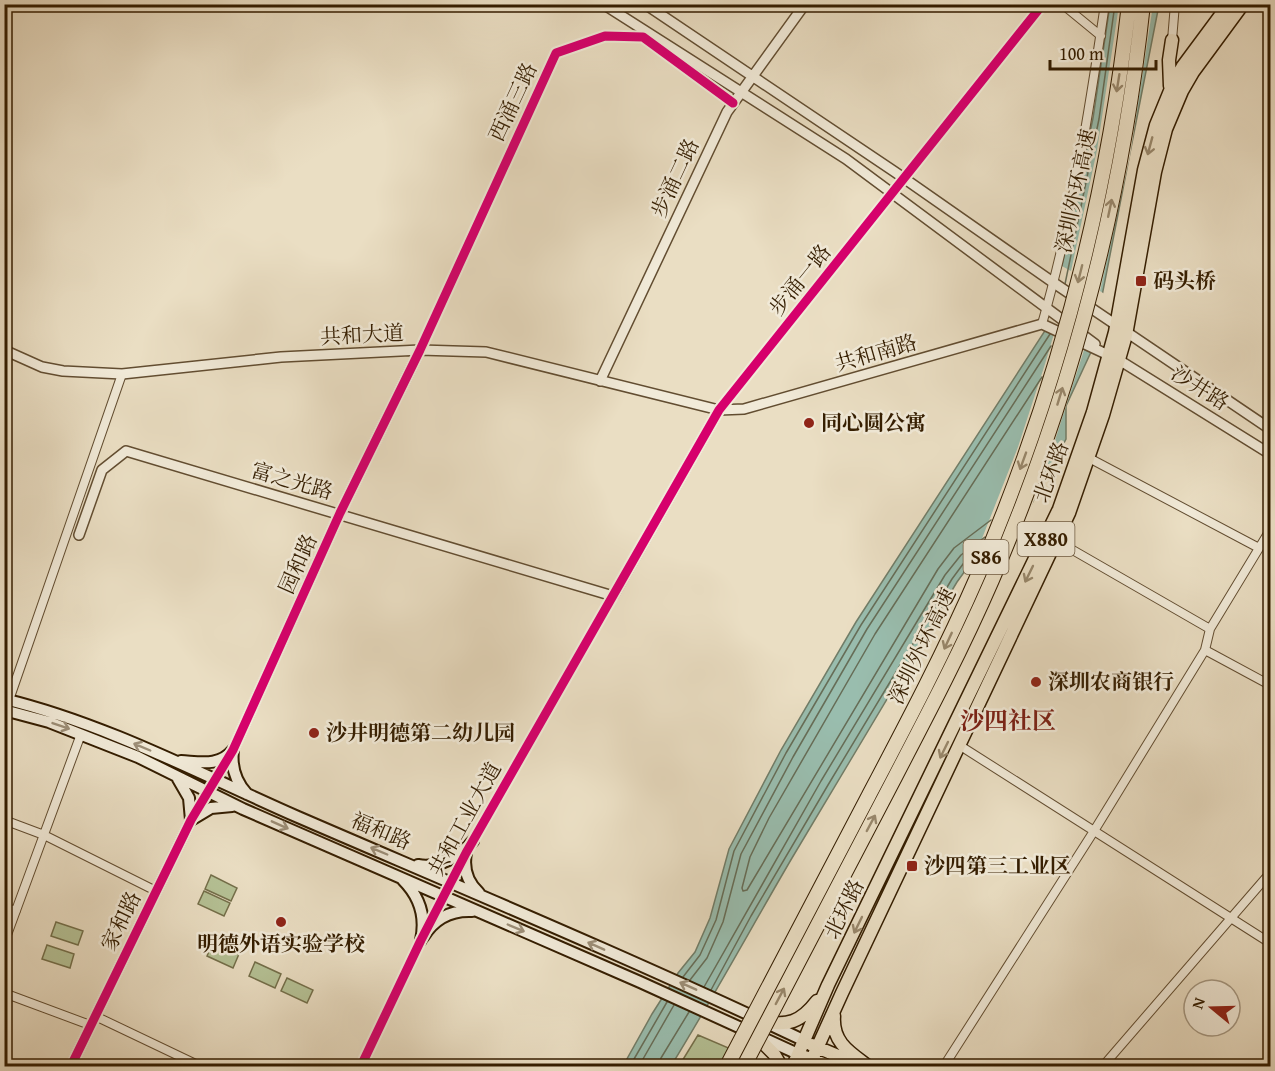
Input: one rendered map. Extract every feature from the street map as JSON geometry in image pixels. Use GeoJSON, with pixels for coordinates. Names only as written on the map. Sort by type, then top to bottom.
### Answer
{"type":"FeatureCollection","features":[{"type":"Feature","properties":{"kind":"highway","name":"深圳外环高速"},"geometry":{"type":"LineString","coordinates":[[727,1066],[932,675],[979,574],[1011,492],[1054,367],[1088,239],[1114,108],[1128,4]]}},
{"type":"Feature","properties":{"kind":"highway","name":"深圳外环高速"},"geometry":{"type":"LineString","coordinates":[[744,1066],[951,671],[992,580],[1025,497],[1068,371],[1103,242],[1129,111],[1143,4]]}},
{"type":"Feature","properties":{"kind":"main road","name":"北环路"},"geometry":{"type":"LineString","coordinates":[[1117,326],[1148,154],[1156,125],[1168,93],[1196,47],[1229,4]]}},
{"type":"Feature","properties":{"kind":"main road","name":"北环路"},"geometry":{"type":"LineString","coordinates":[[810,1063],[1057,541],[1089,458],[1110,354],[1166,129],[1192,72],[1243,4]]}},
{"type":"Feature","properties":{"kind":"main road"},"geometry":{"type":"LineString","coordinates":[[1173,40],[1175,46],[1181,50],[1188,51],[1196,47]]}},
{"type":"Feature","properties":{"kind":"main road"},"geometry":{"type":"LineString","coordinates":[[1168,93],[1171,78],[1169,60],[1173,40]]}},
{"type":"Feature","properties":{"kind":"main road","name":"北环路"},"geometry":{"type":"LineString","coordinates":[[793,1066],[828,985],[1051,528],[1076,464],[1110,354]]}},
{"type":"Feature","properties":{"kind":"main road","name":"福和路"},"geometry":{"type":"LineString","coordinates":[[6,708],[138,756],[243,809],[644,984],[798,1054]]}},
{"type":"Feature","properties":{"kind":"main road","name":"福和路"},"geometry":{"type":"LineString","coordinates":[[6,708],[86,724],[173,760],[650,969],[803,1040]]}},
{"type":"Feature","properties":{"kind":"main road"},"geometry":{"type":"LineString","coordinates":[[173,760],[213,763],[224,759],[233,750]]}},
{"type":"Feature","properties":{"kind":"main road"},"geometry":{"type":"LineString","coordinates":[[233,750],[234,773],[240,785],[249,795]]}},
{"type":"Feature","properties":{"kind":"main road"},"geometry":{"type":"LineString","coordinates":[[173,773],[187,791],[191,805],[191,820]]}},
{"type":"Feature","properties":{"kind":"main road"},"geometry":{"type":"LineString","coordinates":[[191,820],[211,808],[227,806],[243,809]]}},
{"type":"Feature","properties":{"kind":"main road"},"geometry":{"type":"LineString","coordinates":[[403,862],[425,866],[440,863],[455,857],[472,841]]}},
{"type":"Feature","properties":{"kind":"main road"},"geometry":{"type":"LineString","coordinates":[[466,853],[467,878],[473,888],[487,898]]}},
{"type":"Feature","properties":{"kind":"main road"},"geometry":{"type":"LineString","coordinates":[[397,876],[413,891],[420,904],[423,918],[421,940]]}},
{"type":"Feature","properties":{"kind":"main road"},"geometry":{"type":"LineString","coordinates":[[421,940],[429,928],[446,916],[466,911],[480,912]]}},
{"type":"Feature","properties":{"kind":"main road"},"geometry":{"type":"LineString","coordinates":[[762,1021],[778,1024],[796,1020],[810,1010],[828,985]]}},
{"type":"Feature","properties":{"kind":"main road"},"geometry":{"type":"LineString","coordinates":[[835,1007],[834,1023],[838,1040],[845,1049],[868,1066]]}},
{"type":"Feature","properties":{"kind":"main road"},"geometry":{"type":"LineString","coordinates":[[754,1034],[774,1054],[781,1066]]}},
{"type":"Feature","properties":{"kind":"main road"},"geometry":{"type":"LineString","coordinates":[[803,1040],[862,1066]]}},
{"type":"Feature","properties":{"kind":"main road"},"geometry":{"type":"LineString","coordinates":[[798,1054],[810,1063],[829,1066]]}},
{"type":"Feature","properties":{"kind":"street"},"geometry":{"type":"LineString","coordinates":[[603,4],[846,159],[1110,354]]}},
{"type":"Feature","properties":{"kind":"street"},"geometry":{"type":"LineString","coordinates":[[645,4],[753,75],[1270,429]]}},
{"type":"Feature","properties":{"kind":"street","name":"步涌二路"},"geometry":{"type":"LineString","coordinates":[[600,381],[733,103],[805,4]]}},
{"type":"Feature","properties":{"kind":"street","name":"步涌一路"},"geometry":{"type":"LineString","coordinates":[[613,596],[719,410],[1043,4]]}},
{"type":"Feature","properties":{"kind":"street"},"geometry":{"type":"LineString","coordinates":[[1062,4],[1101,36]]}},
{"type":"Feature","properties":{"kind":"street"},"geometry":{"type":"LineString","coordinates":[[1105,4],[1088,117],[1054,283],[1042,324],[1110,354]]}},
{"type":"Feature","properties":{"kind":"street"},"geometry":{"type":"LineString","coordinates":[[1173,40],[1174,4]]}},
{"type":"Feature","properties":{"kind":"street","name":"西涌三路"},"geometry":{"type":"LineString","coordinates":[[420,350],[556,53],[605,36],[643,37],[733,103]]}},
{"type":"Feature","properties":{"kind":"street","name":"共和南路"},"geometry":{"type":"LineString","coordinates":[[719,410],[744,409],[1042,324]]}},
{"type":"Feature","properties":{"kind":"street","name":"共和大道"},"geometry":{"type":"LineString","coordinates":[[4,350],[42,367],[63,371],[122,374],[281,357],[420,350],[486,352],[719,410]]}},
{"type":"Feature","properties":{"kind":"street","name":"园和路"},"geometry":{"type":"LineString","coordinates":[[208,792],[233,750],[340,513],[420,350]]}},
{"type":"Feature","properties":{"kind":"street","name":"沙井路"},"geometry":{"type":"LineString","coordinates":[[1110,354],[1270,454]]}},
{"type":"Feature","properties":{"kind":"street"},"geometry":{"type":"LineString","coordinates":[[6,708],[122,374]]}},
{"type":"Feature","properties":{"kind":"street","name":"富之光路"},"geometry":{"type":"LineString","coordinates":[[79,535],[102,470],[126,451],[613,596]]}},
{"type":"Feature","properties":{"kind":"street"},"geometry":{"type":"LineString","coordinates":[[1089,458],[1264,544]]}},
{"type":"Feature","properties":{"kind":"street"},"geometry":{"type":"LineString","coordinates":[[944,1066],[1094,831],[1205,650],[1210,629],[1264,544],[1270,530]]}},
{"type":"Feature","properties":{"kind":"street"},"geometry":{"type":"LineString","coordinates":[[1057,541],[1210,629]]}},
{"type":"Feature","properties":{"kind":"street","name":"共和工业大道"},"geometry":{"type":"LineString","coordinates":[[361,1066],[421,940],[472,841],[613,596]]}},
{"type":"Feature","properties":{"kind":"street"},"geometry":{"type":"LineString","coordinates":[[1205,650],[1270,685]]}},
{"type":"Feature","properties":{"kind":"street"},"geometry":{"type":"LineString","coordinates":[[4,943],[81,734]]}},
{"type":"Feature","properties":{"kind":"street"},"geometry":{"type":"LineString","coordinates":[[959,745],[1270,944]]}},
{"type":"Feature","properties":{"kind":"street","name":"家和路"},"geometry":{"type":"LineString","coordinates":[[71,1066],[191,820],[208,792]]}},
{"type":"Feature","properties":{"kind":"street"},"geometry":{"type":"LineString","coordinates":[[4,820],[44,835],[156,891]]}},
{"type":"Feature","properties":{"kind":"street"},"geometry":{"type":"LineString","coordinates":[[1103,1066],[1270,873]]}},
{"type":"Feature","properties":{"kind":"street"},"geometry":{"type":"LineString","coordinates":[[4,907],[16,911]]}},
{"type":"Feature","properties":{"kind":"street"},"geometry":{"type":"LineString","coordinates":[[4,993],[93,1021],[200,1066]]}},
{"type":"Feature","properties":{"kind":"shaded area"},"geometry":{"type":"Polygon","coordinates":[[[211,875],[237,888],[231,901],[205,889],[211,875]]]}},
{"type":"Feature","properties":{"kind":"shaded area"},"geometry":{"type":"Polygon","coordinates":[[[204,891],[230,903],[224,916],[198,904],[204,891]]]}},
{"type":"Feature","properties":{"kind":"shaded area"},"geometry":{"type":"Polygon","coordinates":[[[56,922],[83,931],[78,945],[51,936],[56,922]]]}},
{"type":"Feature","properties":{"kind":"shaded area"},"geometry":{"type":"Polygon","coordinates":[[[213,942],[239,954],[233,968],[207,956],[213,942]]]}},
{"type":"Feature","properties":{"kind":"shaded area"},"geometry":{"type":"Polygon","coordinates":[[[47,945],[74,954],[70,968],[42,959],[47,945]]]}},
{"type":"Feature","properties":{"kind":"shaded area"},"geometry":{"type":"Polygon","coordinates":[[[255,962],[281,974],[275,988],[249,976],[255,962]]]}},
{"type":"Feature","properties":{"kind":"shaded area"},"geometry":{"type":"Polygon","coordinates":[[[287,978],[313,990],[307,1003],[281,991],[287,978]]]}},
{"type":"Feature","properties":{"kind":"shaded area"},"geometry":{"type":"Polygon","coordinates":[[[698,1035],[768,1065],[768,1066],[679,1066],[698,1035]]]}},
{"type":"Feature","properties":{"kind":"water"},"geometry":{"type":"Polygon","coordinates":[[[1110,5],[1159,5],[1091,352],[1066,406],[1066,439],[1019,528],[970,564],[957,582],[671,1066],[623,1066],[652,1014],[678,973],[695,952],[710,918],[729,849],[781,750],[856,622],[1050,323],[1093,118],[1110,5]]]}},
{"type":"Feature","properties":{"kind":"pier"},"geometry":{"type":"Polygon","coordinates":[[[1119,5],[1153,5],[1130,156],[1100,291],[1106,295],[1094,353],[1085,347],[1049,459],[1021,530],[970,569],[1018,447],[1056,327],[1048,321],[1060,265],[1071,271],[1097,150],[1119,5]]]}},
{"type":"Feature","properties":{"kind":"cycle path"},"geometry":{"type":"LineString","coordinates":[[361,1066],[421,940],[466,853],[719,410],[1043,4]]}},
{"type":"Feature","properties":{"kind":"cycle path"},"geometry":{"type":"LineString","coordinates":[[71,1066],[191,820],[233,750],[340,513],[420,350],[556,53],[605,36],[643,37],[733,103]]}},
{"type":"Feature","properties":{"kind":"place","name":"码头桥"},"geometry":{"type":"Point","coordinates":[1141,281]}},
{"type":"Feature","properties":{"kind":"place","name":"同心圆公寓"},"geometry":{"type":"Point","coordinates":[809,423]}},
{"type":"Feature","properties":{"kind":"place","name":"深圳农商银行"},"geometry":{"type":"Point","coordinates":[1036,682]}},
{"type":"Feature","properties":{"kind":"place","name":"沙井明德第二幼儿园"},"geometry":{"type":"Point","coordinates":[314,733]}},
{"type":"Feature","properties":{"kind":"place","name":"沙四第三工业区"},"geometry":{"type":"Point","coordinates":[912,866]}},
{"type":"Feature","properties":{"kind":"place","name":"明德外语实验学校"},"geometry":{"type":"Point","coordinates":[281,922]}},
{"type":"Feature","properties":{"kind":"district","name":"沙四社区"},"geometry":{"type":"Point","coordinates":[1008,721]}}]}
